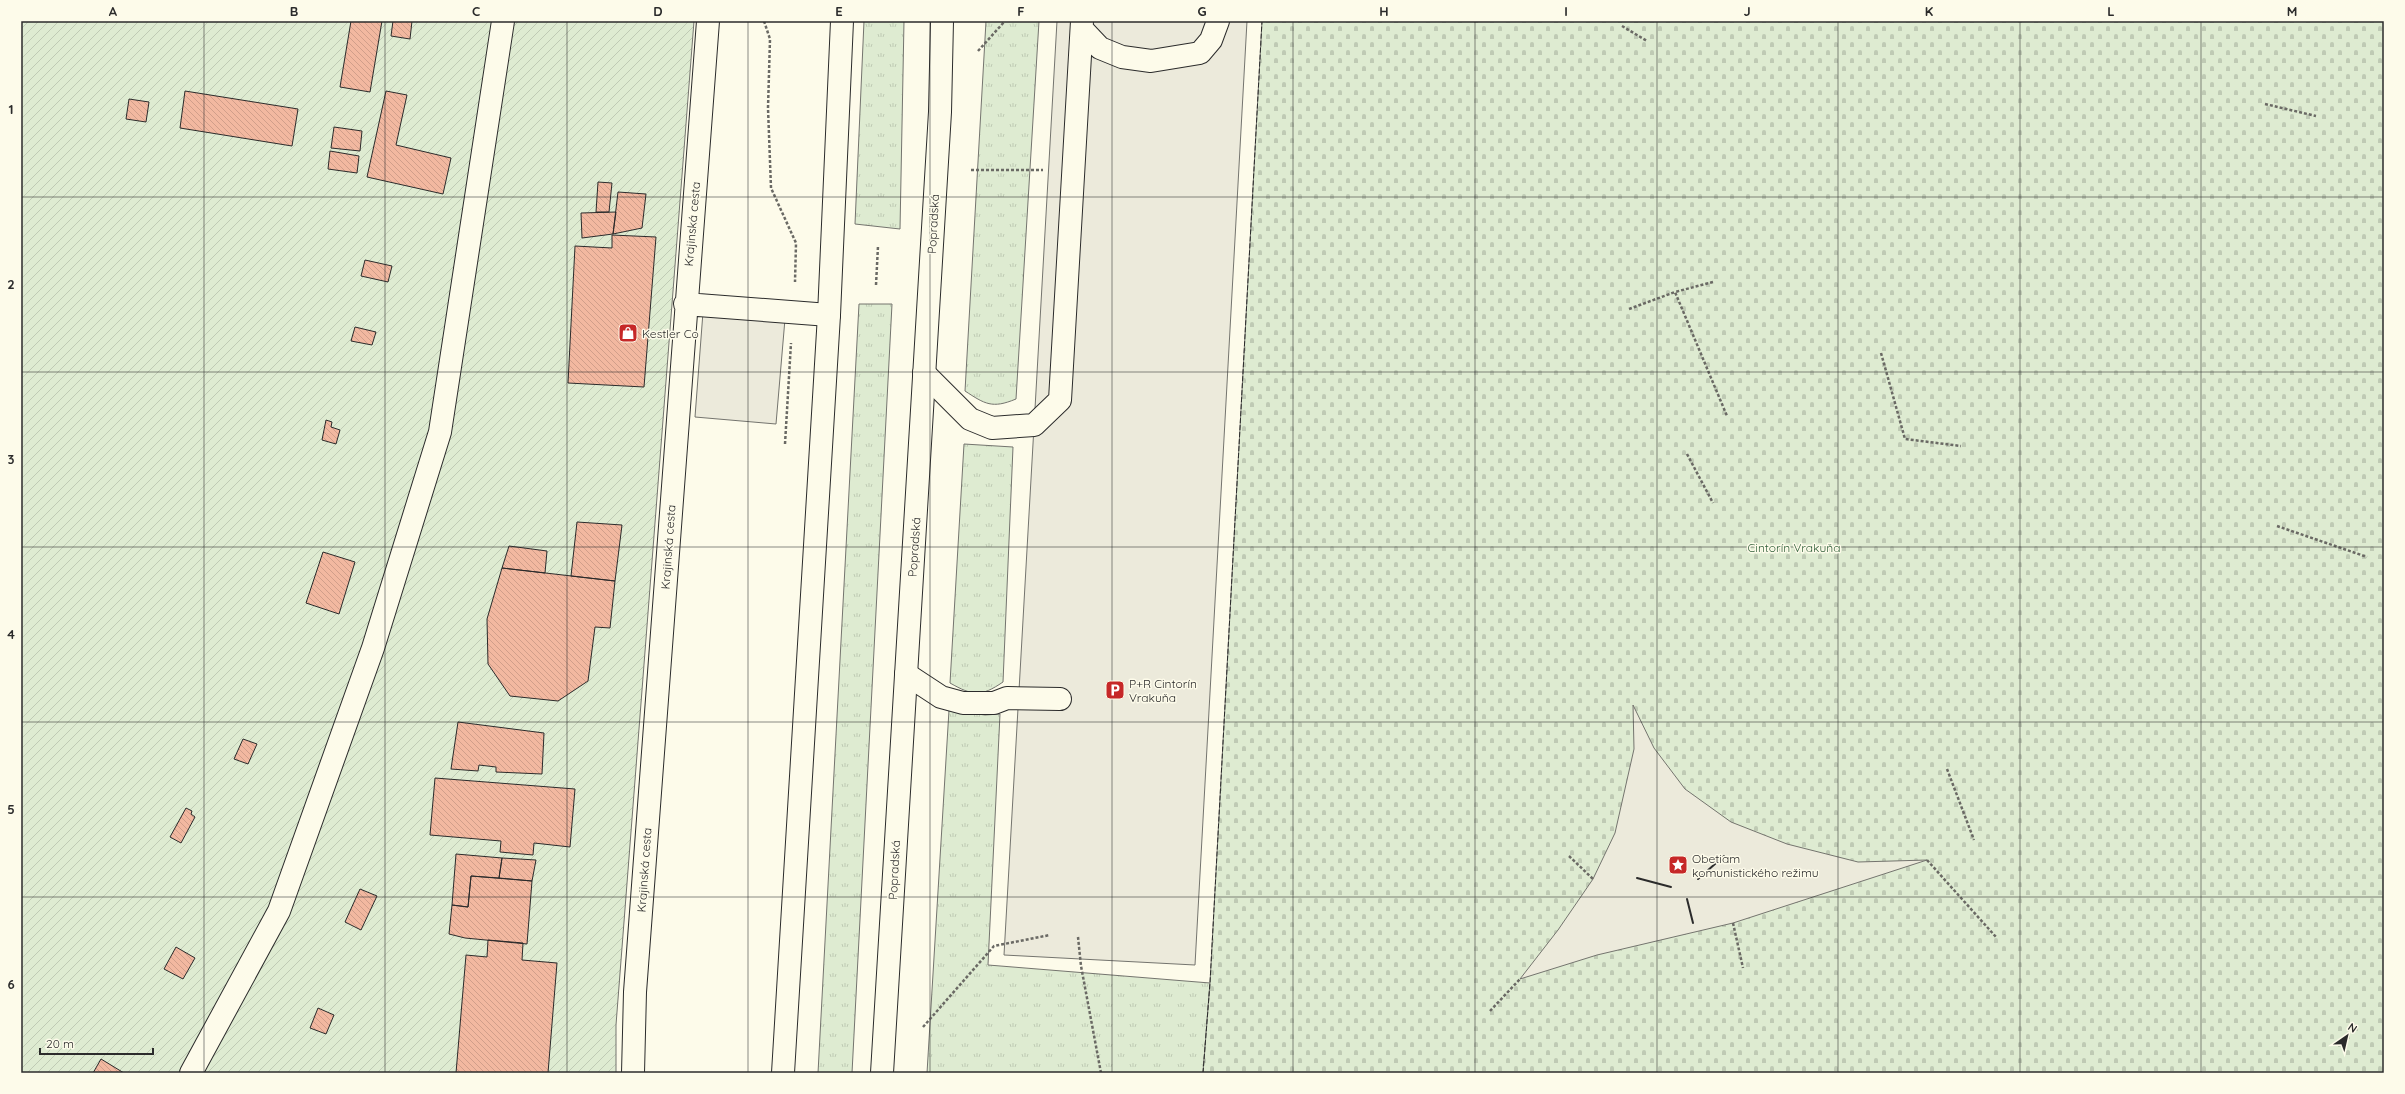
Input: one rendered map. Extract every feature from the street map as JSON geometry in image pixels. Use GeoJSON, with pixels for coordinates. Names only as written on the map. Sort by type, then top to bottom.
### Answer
{"type":"FeatureCollection","features":[{"type":"Feature","properties":{"kind":"street"},"geometry":{"type":"LineString","coordinates":[[191,1073],[279,911],[372,648],[440,432],[504,21]]}},
{"type":"Feature","properties":{"kind":"street","name":"Krajinská cesta"},"geometry":{"type":"LineString","coordinates":[[633,1073],[635,992],[685,304],[708,21]]}},
{"type":"Feature","properties":{"kind":"street"},"geometry":{"type":"LineString","coordinates":[[783,1073],[829,315],[842,21]]}},
{"type":"Feature","properties":{"kind":"street","name":"Popradská"},"geometry":{"type":"LineString","coordinates":[[882,1073],[940,112],[942,21]]}},
{"type":"Feature","properties":{"kind":"street"},"geometry":{"type":"LineString","coordinates":[[1082,25],[1100,48],[1122,57],[1151,61],[1200,53],[1211,40],[1218,21]]}},
{"type":"Feature","properties":{"kind":"street"},"geometry":{"type":"LineString","coordinates":[[924,373],[970,419],[992,428],[1034,426],[1060,400],[1082,25]]}},
{"type":"Feature","properties":{"kind":"street"},"geometry":{"type":"LineString","coordinates":[[685,304],[829,315]]}},
{"type":"Feature","properties":{"kind":"street"},"geometry":{"type":"LineString","coordinates":[[906,674],[941,697],[963,703],[994,703],[1007,698],[1060,699]]}},
{"type":"Feature","properties":{"kind":"path"},"geometry":{"type":"LineString","coordinates":[[764,21],[770,38],[768,108],[771,188],[796,243],[785,444]]}},
{"type":"Feature","properties":{"kind":"path"},"geometry":{"type":"LineString","coordinates":[[978,51],[1005,21]]}},
{"type":"Feature","properties":{"kind":"path"},"geometry":{"type":"LineString","coordinates":[[1622,26],[1647,41]]}},
{"type":"Feature","properties":{"kind":"path"},"geometry":{"type":"LineString","coordinates":[[2265,104],[2316,116]]}},
{"type":"Feature","properties":{"kind":"path"},"geometry":{"type":"LineString","coordinates":[[971,170],[1039,170]]}},
{"type":"Feature","properties":{"kind":"path"},"geometry":{"type":"LineString","coordinates":[[876,285],[878,246]]}},
{"type":"Feature","properties":{"kind":"path"},"geometry":{"type":"LineString","coordinates":[[1629,309],[1675,292],[1713,282]]}},
{"type":"Feature","properties":{"kind":"path"},"geometry":{"type":"LineString","coordinates":[[1675,292],[1727,416]]}},
{"type":"Feature","properties":{"kind":"path"},"geometry":{"type":"LineString","coordinates":[[1881,353],[1905,439],[1961,446]]}},
{"type":"Feature","properties":{"kind":"path"},"geometry":{"type":"LineString","coordinates":[[1687,454],[1713,503]]}},
{"type":"Feature","properties":{"kind":"path"},"geometry":{"type":"LineString","coordinates":[[2277,526],[2367,557]]}},
{"type":"Feature","properties":{"kind":"path"},"geometry":{"type":"LineString","coordinates":[[1947,769],[1974,840]]}},
{"type":"Feature","properties":{"kind":"path"},"geometry":{"type":"LineString","coordinates":[[1569,856],[1593,879]]}},
{"type":"Feature","properties":{"kind":"path"},"geometry":{"type":"LineString","coordinates":[[1927,860],[1996,937]]}},
{"type":"Feature","properties":{"kind":"path"},"geometry":{"type":"LineString","coordinates":[[1733,923],[1743,968]]}},
{"type":"Feature","properties":{"kind":"path"},"geometry":{"type":"LineString","coordinates":[[923,1027],[994,946],[1050,935]]}},
{"type":"Feature","properties":{"kind":"path"},"geometry":{"type":"LineString","coordinates":[[1078,937],[1080,966],[1101,1073]]}},
{"type":"Feature","properties":{"kind":"path"},"geometry":{"type":"LineString","coordinates":[[1490,1011],[1520,979]]}},
{"type":"Feature","properties":{"kind":"green space"},"geometry":{"type":"Polygon","coordinates":[[[21,21],[694,21],[616,1025],[616,1073],[21,1073],[21,21]]]}},
{"type":"Feature","properties":{"kind":"green space"},"geometry":{"type":"Polygon","coordinates":[[[864,21],[904,21],[900,229],[855,224],[864,21]]]}},
{"type":"Feature","properties":{"kind":"green space"},"geometry":{"type":"Polygon","coordinates":[[[986,21],[1039,21],[1016,399],[1001,404],[989,404],[965,391],[986,21]]]}},
{"type":"Feature","properties":{"kind":"green space","name":"Cintorín Vrakuňa"},"geometry":{"type":"Polygon","coordinates":[[[1262,21],[2384,21],[2384,1073],[1203,1073],[1210,983],[1262,21]]]}},
{"type":"Feature","properties":{"kind":"green space"},"geometry":{"type":"Polygon","coordinates":[[[859,304],[892,304],[852,1073],[818,1073],[859,304]]]}},
{"type":"Feature","properties":{"kind":"green space"},"geometry":{"type":"Polygon","coordinates":[[[964,444],[1013,447],[1003,682],[989,690],[977,693],[965,690],[950,683],[964,444]]]}},
{"type":"Feature","properties":{"kind":"green space"},"geometry":{"type":"Polygon","coordinates":[[[949,710],[985,715],[1000,714],[988,965],[1210,983],[1203,1073],[927,1073],[949,710]]]}},
{"type":"Feature","properties":{"kind":"shaded area","name":"P+R Cintorín Vrakuňa"},"geometry":{"type":"Polygon","coordinates":[[[1057,21],[1247,21],[1195,965],[1004,955],[1057,21]]]}},
{"type":"Feature","properties":{"kind":"shaded area"},"geometry":{"type":"Polygon","coordinates":[[[703,312],[785,319],[776,424],[695,417],[703,312]]]}},
{"type":"Feature","properties":{"kind":"shaded area"},"geometry":{"type":"Polygon","coordinates":[[[1633,705],[1654,748],[1685,789],[1731,822],[1787,844],[1858,862],[1927,860],[1733,923],[1597,955],[1520,979],[1558,930],[1593,879],[1615,833],[1634,749],[1633,705]]]}},
{"type":"Feature","properties":{"kind":"building"},"geometry":{"type":"Polygon","coordinates":[[[351,21],[382,21],[370,92],[340,87],[351,21]]]}},
{"type":"Feature","properties":{"kind":"building"},"geometry":{"type":"Polygon","coordinates":[[[393,21],[412,21],[410,39],[391,36],[393,21]]]}},
{"type":"Feature","properties":{"kind":"building"},"geometry":{"type":"Polygon","coordinates":[[[185,91],[298,109],[292,146],[180,128],[185,91]]]}},
{"type":"Feature","properties":{"kind":"building"},"geometry":{"type":"Polygon","coordinates":[[[386,91],[407,95],[396,145],[451,158],[443,194],[367,177],[386,91]]]}},
{"type":"Feature","properties":{"kind":"building"},"geometry":{"type":"Polygon","coordinates":[[[129,99],[149,102],[146,122],[126,119],[129,99]]]}},
{"type":"Feature","properties":{"kind":"building"},"geometry":{"type":"Polygon","coordinates":[[[334,127],[362,131],[360,151],[331,148],[334,127]]]}},
{"type":"Feature","properties":{"kind":"building"},"geometry":{"type":"Polygon","coordinates":[[[330,151],[359,156],[357,173],[328,169],[330,151]]]}},
{"type":"Feature","properties":{"kind":"building"},"geometry":{"type":"Polygon","coordinates":[[[598,182],[612,183],[609,212],[596,212],[598,182]]]}},
{"type":"Feature","properties":{"kind":"building"},"geometry":{"type":"Polygon","coordinates":[[[618,192],[646,194],[642,228],[613,234],[618,192]]]}},
{"type":"Feature","properties":{"kind":"building"},"geometry":{"type":"Polygon","coordinates":[[[616,212],[613,234],[582,238],[581,213],[616,212]]]}},
{"type":"Feature","properties":{"kind":"building"},"geometry":{"type":"Polygon","coordinates":[[[612,235],[656,237],[644,387],[568,383],[575,246],[612,248],[612,235]]]}},
{"type":"Feature","properties":{"kind":"building"},"geometry":{"type":"Polygon","coordinates":[[[365,260],[392,266],[388,282],[361,276],[365,260]]]}},
{"type":"Feature","properties":{"kind":"building"},"geometry":{"type":"Polygon","coordinates":[[[355,327],[376,332],[372,345],[351,341],[355,327]]]}},
{"type":"Feature","properties":{"kind":"building"},"geometry":{"type":"Polygon","coordinates":[[[326,420],[332,422],[331,427],[340,430],[336,444],[322,440],[326,420]]]}},
{"type":"Feature","properties":{"kind":"building"},"geometry":{"type":"Polygon","coordinates":[[[577,522],[622,525],[615,581],[571,576],[577,522]]]}},
{"type":"Feature","properties":{"kind":"building"},"geometry":{"type":"Polygon","coordinates":[[[509,546],[547,551],[545,573],[502,568],[509,546]]]}},
{"type":"Feature","properties":{"kind":"building"},"geometry":{"type":"Polygon","coordinates":[[[323,552],[355,562],[339,614],[306,603],[323,552]]]}},
{"type":"Feature","properties":{"kind":"building"},"geometry":{"type":"Polygon","coordinates":[[[502,568],[615,581],[610,628],[595,627],[588,681],[558,701],[510,696],[488,664],[487,619],[502,568]]]}},
{"type":"Feature","properties":{"kind":"building"},"geometry":{"type":"Polygon","coordinates":[[[458,722],[544,733],[542,774],[496,772],[496,767],[479,765],[478,771],[451,769],[458,722]]]}},
{"type":"Feature","properties":{"kind":"building"},"geometry":{"type":"Polygon","coordinates":[[[243,739],[257,744],[248,764],[234,759],[243,739]]]}},
{"type":"Feature","properties":{"kind":"building"},"geometry":{"type":"Polygon","coordinates":[[[435,778],[575,789],[570,847],[534,843],[533,855],[500,852],[501,841],[430,835],[435,778]]]}},
{"type":"Feature","properties":{"kind":"building"},"geometry":{"type":"Polygon","coordinates":[[[186,808],[192,811],[191,814],[195,817],[181,843],[170,837],[186,808]]]}},
{"type":"Feature","properties":{"kind":"building"},"geometry":{"type":"Polygon","coordinates":[[[456,854],[502,858],[499,878],[471,876],[468,907],[452,905],[456,854]]]}},
{"type":"Feature","properties":{"kind":"building"},"geometry":{"type":"Polygon","coordinates":[[[502,858],[536,860],[532,881],[499,878],[502,858]]]}},
{"type":"Feature","properties":{"kind":"building"},"geometry":{"type":"Polygon","coordinates":[[[471,876],[532,881],[527,944],[465,938],[449,934],[452,905],[468,907],[471,876]]]}},
{"type":"Feature","properties":{"kind":"building"},"geometry":{"type":"Polygon","coordinates":[[[360,889],[377,896],[361,930],[345,922],[360,889]]]}},
{"type":"Feature","properties":{"kind":"building"},"geometry":{"type":"Polygon","coordinates":[[[488,940],[523,943],[522,960],[557,963],[548,1073],[456,1073],[466,955],[487,957],[488,940]]]}},
{"type":"Feature","properties":{"kind":"building"},"geometry":{"type":"Polygon","coordinates":[[[176,947],[195,958],[183,979],[164,969],[176,947]]]}},
{"type":"Feature","properties":{"kind":"building"},"geometry":{"type":"Polygon","coordinates":[[[318,1008],[334,1015],[326,1034],[310,1028],[318,1008]]]}},
{"type":"Feature","properties":{"kind":"building"},"geometry":{"type":"Polygon","coordinates":[[[101,1059],[124,1073],[93,1073],[101,1059]]]}},
{"type":"Feature","properties":{"kind":"fence"},"geometry":{"type":"LineString","coordinates":[[1203,1073],[1210,983],[1262,21]]}},
{"type":"Feature","properties":{"kind":"wall"},"geometry":{"type":"LineString","coordinates":[[1698,879],[1724,856]]}},
{"type":"Feature","properties":{"kind":"wall"},"geometry":{"type":"LineString","coordinates":[[1637,878],[1671,887]]}},
{"type":"Feature","properties":{"kind":"wall"},"geometry":{"type":"LineString","coordinates":[[1687,899],[1693,923]]}},
{"type":"Feature","properties":{"kind":"place","name":"Kestler Co"},"geometry":{"type":"Point","coordinates":[628,333]}},
{"type":"Feature","properties":{"kind":"place","name":"P+R Cintorín Vrakuňa"},"geometry":{"type":"Point","coordinates":[1115,690]}},
{"type":"Feature","properties":{"kind":"place","name":"Obetiam komunistického režimu"},"geometry":{"type":"Point","coordinates":[1678,865]}}]}
